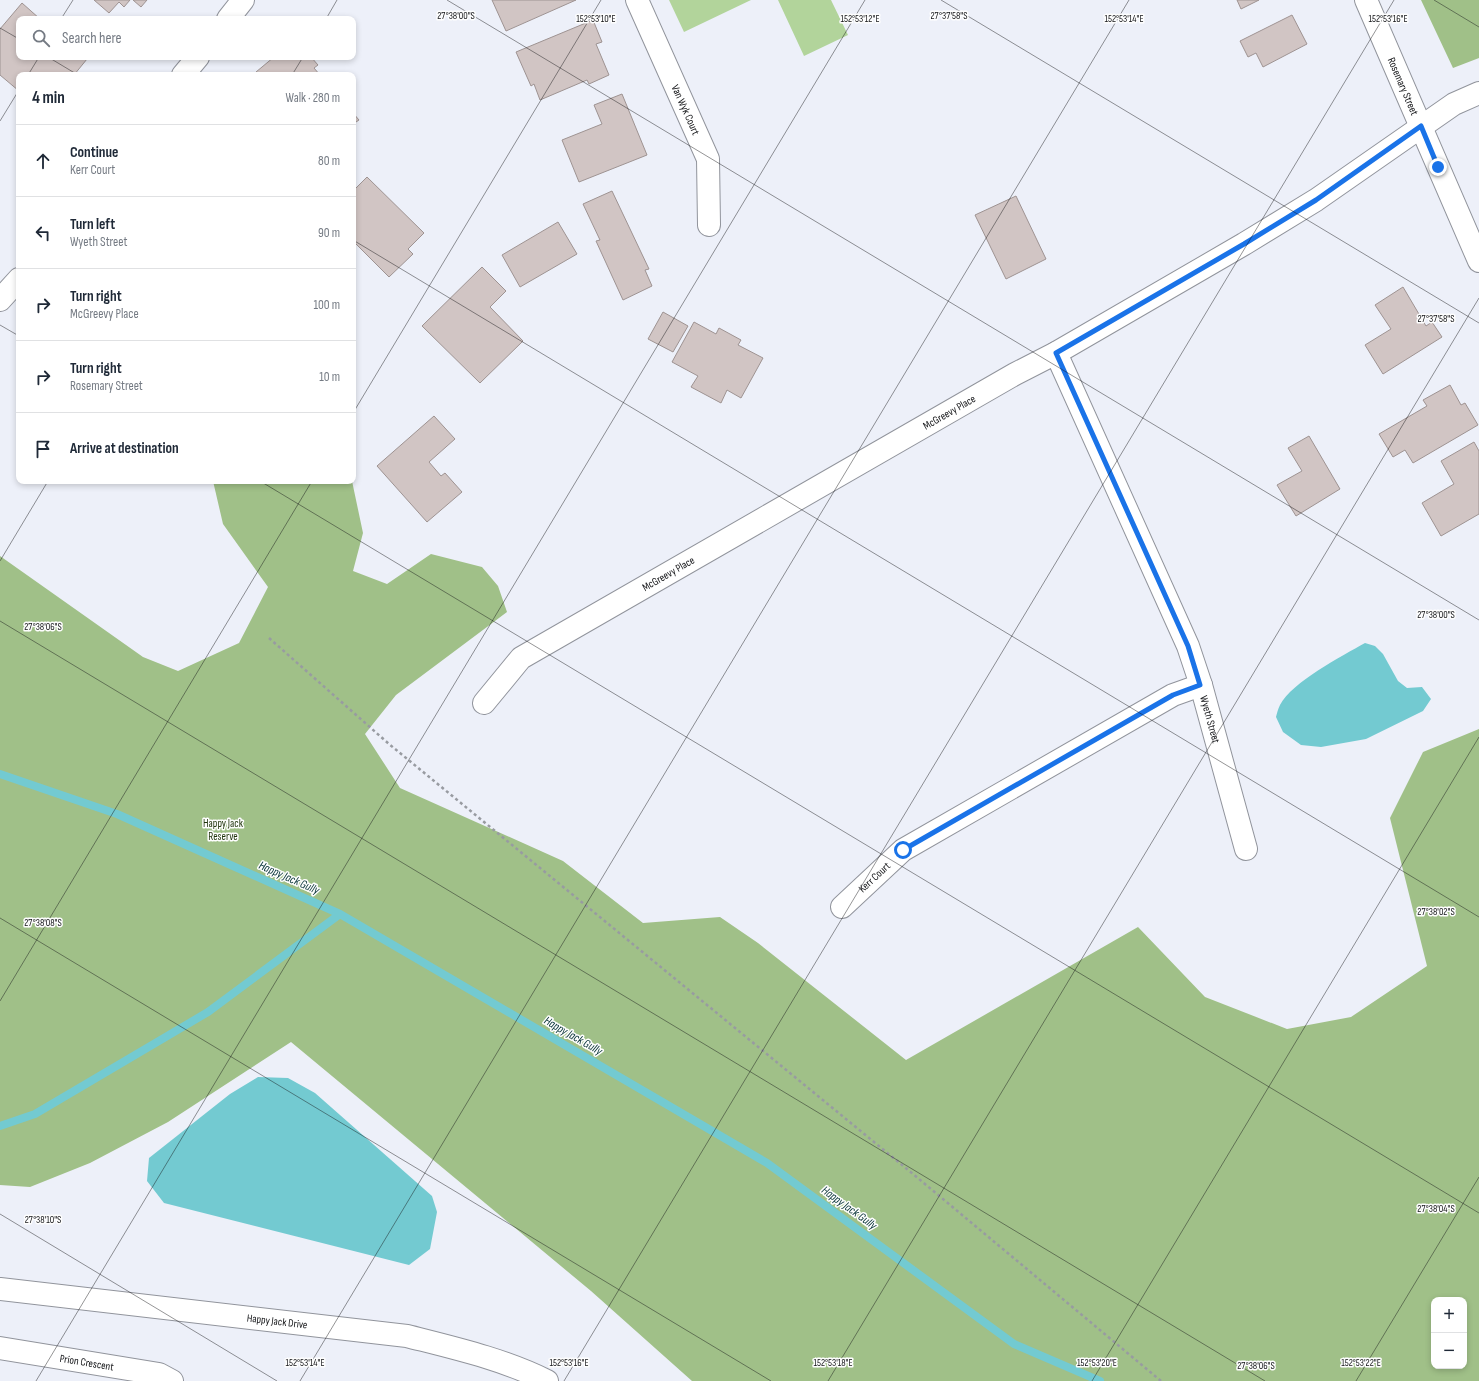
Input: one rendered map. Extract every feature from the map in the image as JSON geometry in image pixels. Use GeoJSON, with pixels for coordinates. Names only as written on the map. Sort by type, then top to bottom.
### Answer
{"type":"FeatureCollection","features":[{"type":"Feature","properties":{"kind":"street"},"geometry":{"type":"LineString","coordinates":[[230,16],[243,0]]}},
{"type":"Feature","properties":{"kind":"street","name":"Van Wyk Court"},"geometry":{"type":"LineString","coordinates":[[637,0],[708,158],[709,225]]}},
{"type":"Feature","properties":{"kind":"street","name":"Rosemary Street"},"geometry":{"type":"LineString","coordinates":[[1366,0],[1479,261]]}},
{"type":"Feature","properties":{"kind":"street"},"geometry":{"type":"LineString","coordinates":[[186,72],[196,60]]}},
{"type":"Feature","properties":{"kind":"street","name":"McGreevy Place"},"geometry":{"type":"LineString","coordinates":[[484,703],[521,658],[1014,374],[1056,353],[1244,244],[1316,200],[1454,104],[1479,93]]}},
{"type":"Feature","properties":{"kind":"street"},"geometry":{"type":"LineString","coordinates":[[0,300],[16,282]]}},
{"type":"Feature","properties":{"kind":"street","name":"Wyeth Street"},"geometry":{"type":"LineString","coordinates":[[1056,353],[1188,646],[1246,849]]}},
{"type":"Feature","properties":{"kind":"street","name":"Kerr Court"},"geometry":{"type":"LineString","coordinates":[[842,907],[903,850],[1166,699],[1200,685]]}},
{"type":"Feature","properties":{"kind":"street","name":"Happy Jack Drive"},"geometry":{"type":"LineString","coordinates":[[0,1289],[407,1336],[474,1353],[524,1370],[547,1381]]}},
{"type":"Feature","properties":{"kind":"street","name":"Prion Crescent"},"geometry":{"type":"LineString","coordinates":[[0,1348],[158,1374],[172,1381]]}},
{"type":"Feature","properties":{"kind":"path"},"geometry":{"type":"LineString","coordinates":[[269,638],[396,749],[913,1174],[1161,1381]]}},
{"type":"Feature","properties":{"kind":"green space"},"geometry":{"type":"Polygon","coordinates":[[[669,0],[751,0],[684,32],[669,0]]]}},
{"type":"Feature","properties":{"kind":"green space"},"geometry":{"type":"Polygon","coordinates":[[[778,0],[831,0],[848,35],[804,56],[778,0]]]}},
{"type":"Feature","properties":{"kind":"green space"},"geometry":{"type":"Polygon","coordinates":[[[1421,0],[1479,0],[1479,58],[1453,68],[1421,0]]]}},
{"type":"Feature","properties":{"kind":"green space","name":"Happy Jack Reserve"},"geometry":{"type":"Polygon","coordinates":[[[214,484],[353,484],[363,533],[353,571],[387,584],[431,554],[482,567],[498,586],[507,612],[396,695],[365,734],[400,788],[563,861],[643,923],[720,917],[758,943],[906,1060],[1138,927],[1205,997],[1287,1029],[1351,1017],[1427,966],[1390,818],[1423,752],[1479,729],[1479,1381],[692,1381],[591,1291],[291,1042],[168,1122],[90,1163],[30,1187],[0,1185],[0,556],[143,657],[178,671],[239,643],[268,587],[223,524],[214,484]]]}},
{"type":"Feature","properties":{"kind":"water"},"geometry":{"type":"Polygon","coordinates":[[[1365,643],[1375,646],[1383,654],[1398,681],[1407,688],[1422,687],[1431,699],[1423,711],[1366,739],[1321,747],[1301,745],[1283,732],[1276,717],[1280,705],[1286,696],[1295,687],[1318,670],[1365,643]]]}},
{"type":"Feature","properties":{"kind":"water"},"geometry":{"type":"Polygon","coordinates":[[[258,1077],[288,1078],[315,1093],[432,1196],[437,1212],[430,1249],[409,1265],[164,1203],[147,1181],[149,1158],[230,1094],[258,1077]]]}},
{"type":"Feature","properties":{"kind":"building"},"geometry":{"type":"Polygon","coordinates":[[[94,0],[130,0],[124,7],[119,2],[109,13],[94,0]]]}},
{"type":"Feature","properties":{"kind":"building"},"geometry":{"type":"Polygon","coordinates":[[[133,0],[147,0],[141,7],[133,0]]]}},
{"type":"Feature","properties":{"kind":"building"},"geometry":{"type":"Polygon","coordinates":[[[492,0],[576,0],[506,31],[492,0]]]}},
{"type":"Feature","properties":{"kind":"building"},"geometry":{"type":"Polygon","coordinates":[[[1237,0],[1259,0],[1241,9],[1237,0]]]}},
{"type":"Feature","properties":{"kind":"building"},"geometry":{"type":"Polygon","coordinates":[[[22,3],[37,16],[16,16],[16,60],[86,60],[76,72],[16,72],[16,88],[0,75],[0,29],[22,3]]]}},
{"type":"Feature","properties":{"kind":"building"},"geometry":{"type":"Polygon","coordinates":[[[1292,15],[1307,44],[1263,67],[1256,53],[1248,57],[1240,41],[1292,15]]]}},
{"type":"Feature","properties":{"kind":"building"},"geometry":{"type":"Polygon","coordinates":[[[593,20],[602,42],[596,44],[609,75],[589,84],[587,80],[540,100],[534,84],[531,86],[516,52],[593,20]]]}},
{"type":"Feature","properties":{"kind":"building"},"geometry":{"type":"Polygon","coordinates":[[[270,60],[314,60],[318,65],[314,68],[317,72],[256,72],[270,60]]]}},
{"type":"Feature","properties":{"kind":"building"},"geometry":{"type":"Polygon","coordinates":[[[622,94],[647,155],[579,182],[562,140],[602,124],[594,105],[622,94]]]}},
{"type":"Feature","properties":{"kind":"building"},"geometry":{"type":"Polygon","coordinates":[[[367,177],[424,233],[408,249],[413,254],[389,277],[356,244],[356,188],[367,177]]]}},
{"type":"Feature","properties":{"kind":"building"},"geometry":{"type":"Polygon","coordinates":[[[612,191],[649,269],[645,270],[652,286],[623,300],[596,241],[600,240],[583,204],[612,191]]]}},
{"type":"Feature","properties":{"kind":"building"},"geometry":{"type":"Polygon","coordinates":[[[1016,196],[1046,259],[1006,279],[975,215],[1016,196]]]}},
{"type":"Feature","properties":{"kind":"building"},"geometry":{"type":"Polygon","coordinates":[[[558,222],[577,254],[520,287],[502,255],[558,222]]]}},
{"type":"Feature","properties":{"kind":"building"},"geometry":{"type":"Polygon","coordinates":[[[482,267],[506,291],[490,307],[523,341],[480,383],[422,326],[482,267]]]}},
{"type":"Feature","properties":{"kind":"building"},"geometry":{"type":"Polygon","coordinates":[[[1403,287],[1426,326],[1432,322],[1442,337],[1383,374],[1365,345],[1391,329],[1375,305],[1403,287]]]}},
{"type":"Feature","properties":{"kind":"building"},"geometry":{"type":"Polygon","coordinates":[[[663,312],[688,326],[673,352],[648,339],[663,312]]]}},
{"type":"Feature","properties":{"kind":"building"},"geometry":{"type":"Polygon","coordinates":[[[694,322],[716,334],[719,328],[741,340],[738,345],[763,358],[741,398],[727,390],[721,403],[691,387],[698,376],[672,362],[694,322]]]}},
{"type":"Feature","properties":{"kind":"building"},"geometry":{"type":"Polygon","coordinates":[[[1450,385],[1461,405],[1465,403],[1478,425],[1413,463],[1405,450],[1393,457],[1379,434],[1427,406],[1423,400],[1450,385]]]}},
{"type":"Feature","properties":{"kind":"building"},"geometry":{"type":"Polygon","coordinates":[[[434,416],[455,439],[429,462],[441,476],[445,473],[462,492],[427,522],[377,466],[434,416]]]}},
{"type":"Feature","properties":{"kind":"building"},"geometry":{"type":"Polygon","coordinates":[[[1309,436],[1340,489],[1296,516],[1277,485],[1302,471],[1288,448],[1309,436]]]}},
{"type":"Feature","properties":{"kind":"building"},"geometry":{"type":"Polygon","coordinates":[[[1474,442],[1479,451],[1479,514],[1441,536],[1422,503],[1454,484],[1441,461],[1474,442]]]}},
{"type":"Feature","properties":{"kind":"waterway","name":"Happy Jack Gully"},"geometry":{"type":"LineString","coordinates":[[0,774],[117,814],[340,914],[767,1163],[1014,1344],[1100,1381]]}},
{"type":"Feature","properties":{"kind":"waterway"},"geometry":{"type":"LineString","coordinates":[[0,1126],[35,1114],[208,1012],[340,914]]}},
{"type":"Feature","properties":{"kind":"route"},"geometry":{"type":"LineString","coordinates":[[903,850],[1173,695],[1200,685],[1188,646],[1056,353],[1244,244],[1316,200],[1421,126],[1438,167]]}}]}
